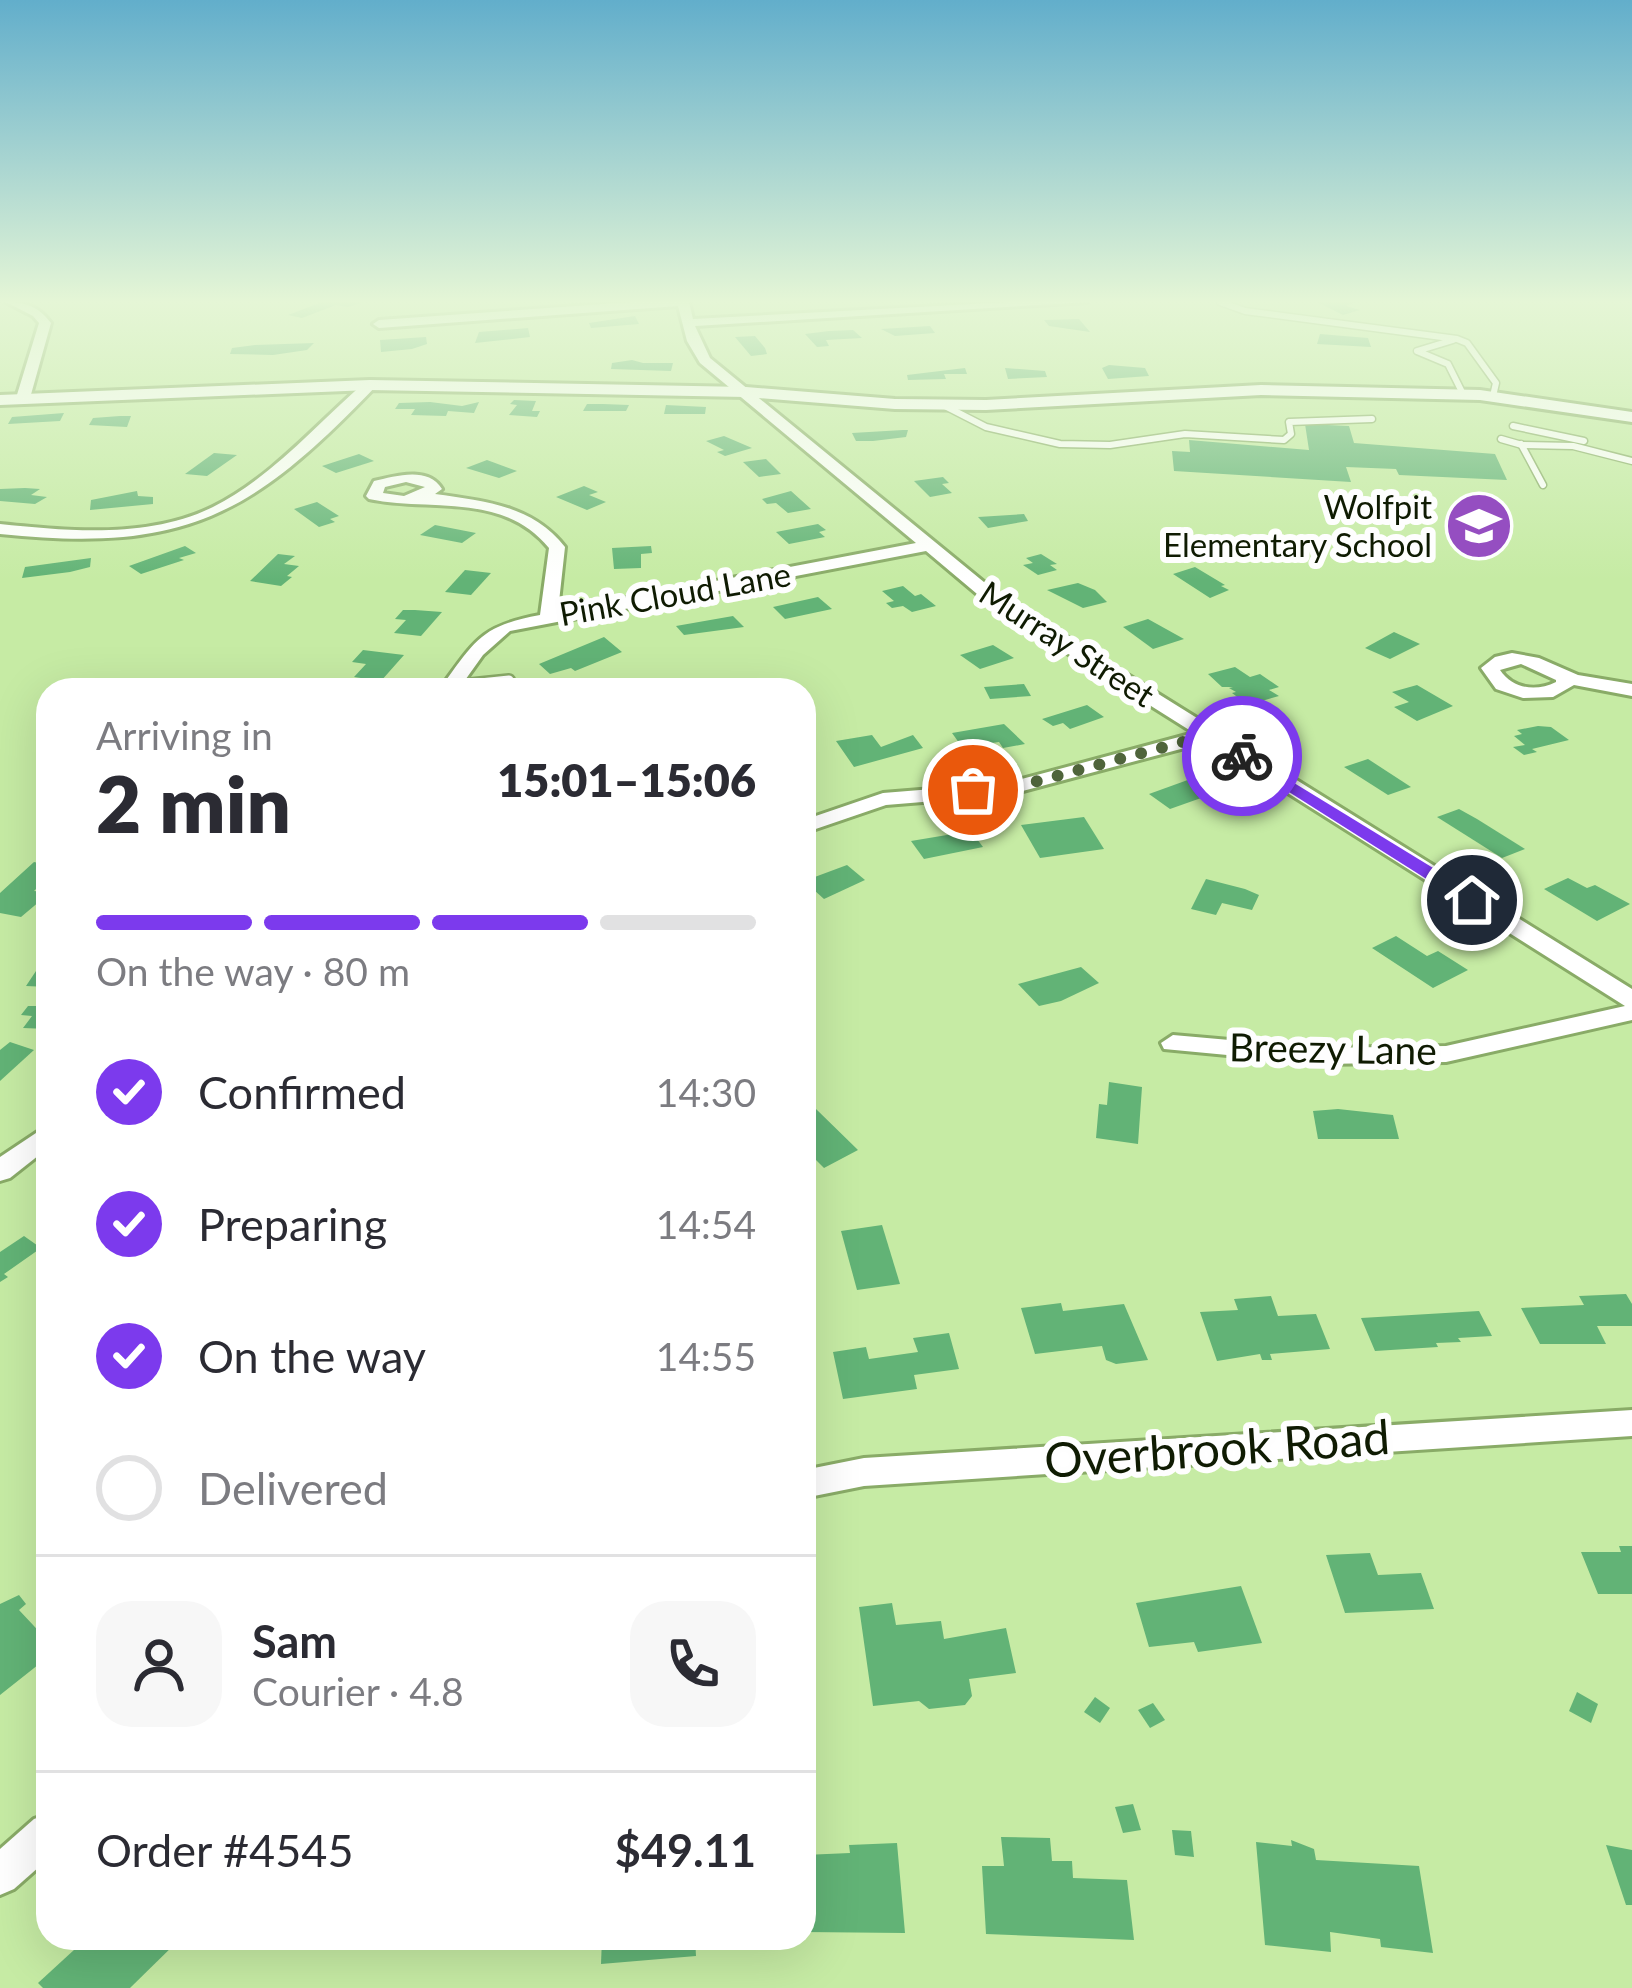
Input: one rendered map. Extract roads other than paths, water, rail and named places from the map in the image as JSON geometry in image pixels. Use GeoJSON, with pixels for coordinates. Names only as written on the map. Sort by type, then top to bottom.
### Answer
{"type":"FeatureCollection","features":[{"type":"Feature","properties":{"kind":"street"},"geometry":{"type":"LineString","coordinates":[[0,400],[109,395]]}},
{"type":"Feature","properties":{"kind":"street"},"geometry":{"type":"LineString","coordinates":[[0,530],[131,531],[217,511],[244,495],[359,395]]}},
{"type":"Feature","properties":{"kind":"street","name":"Murray Street"},"geometry":{"type":"LineString","coordinates":[[749,395],[995,600],[1632,1000]]}},
{"type":"Feature","properties":{"kind":"street"},"geometry":{"type":"LineString","coordinates":[[788,395],[943,405],[1051,404],[1167,395]]}},
{"type":"Feature","properties":{"kind":"street"},"geometry":{"type":"LineString","coordinates":[[1475,395],[1632,417]]}},
{"type":"Feature","properties":{"kind":"street"},"geometry":{"type":"LineString","coordinates":[[424,497],[504,511],[542,525],[557,547],[550,616]]}},
{"type":"Feature","properties":{"kind":"street","name":"Pink Cloud Lane"},"geometry":{"type":"LineString","coordinates":[[457,678],[504,627],[925,546]]}},
{"type":"Feature","properties":{"kind":"street"},"geometry":{"type":"LineString","coordinates":[[1565,678],[1632,689]]}},
{"type":"Feature","properties":{"kind":"street"},"geometry":{"type":"LineString","coordinates":[[816,823],[883,799],[1008,789],[1209,735]]}},
{"type":"Feature","properties":{"kind":"street","name":"Breezy Lane"},"geometry":{"type":"LineString","coordinates":[[1173,1043],[1321,1056],[1446,1054],[1632,1012]]}},
{"type":"Feature","properties":{"kind":"street"},"geometry":{"type":"LineString","coordinates":[[0,1171],[36,1143]]}},
{"type":"Feature","properties":{"kind":"street","name":"Overbrook Road"},"geometry":{"type":"LineString","coordinates":[[816,1482],[864,1472],[1632,1424]]}},
{"type":"Feature","properties":{"kind":"street"},"geometry":{"type":"LineString","coordinates":[[0,1875],[36,1844]]}},
{"type":"Feature","properties":{"kind":"lane"},"geometry":{"type":"LineString","coordinates":[[943,405],[976,426],[995,431],[1097,443],[1135,443],[1170,435],[1284,440],[1291,434],[1289,422],[1372,419]]}},
{"type":"Feature","properties":{"kind":"lane"},"geometry":{"type":"LineString","coordinates":[[1543,484],[1513,426],[1632,457]]}},
{"type":"Feature","properties":{"kind":"lane"},"geometry":{"type":"LineString","coordinates":[[1501,439],[1632,457]]}},
{"type":"Feature","properties":{"kind":"place","name":"Wolfpit Elementary School"},"geometry":{"type":"Point","coordinates":[1479,526]}}]}
